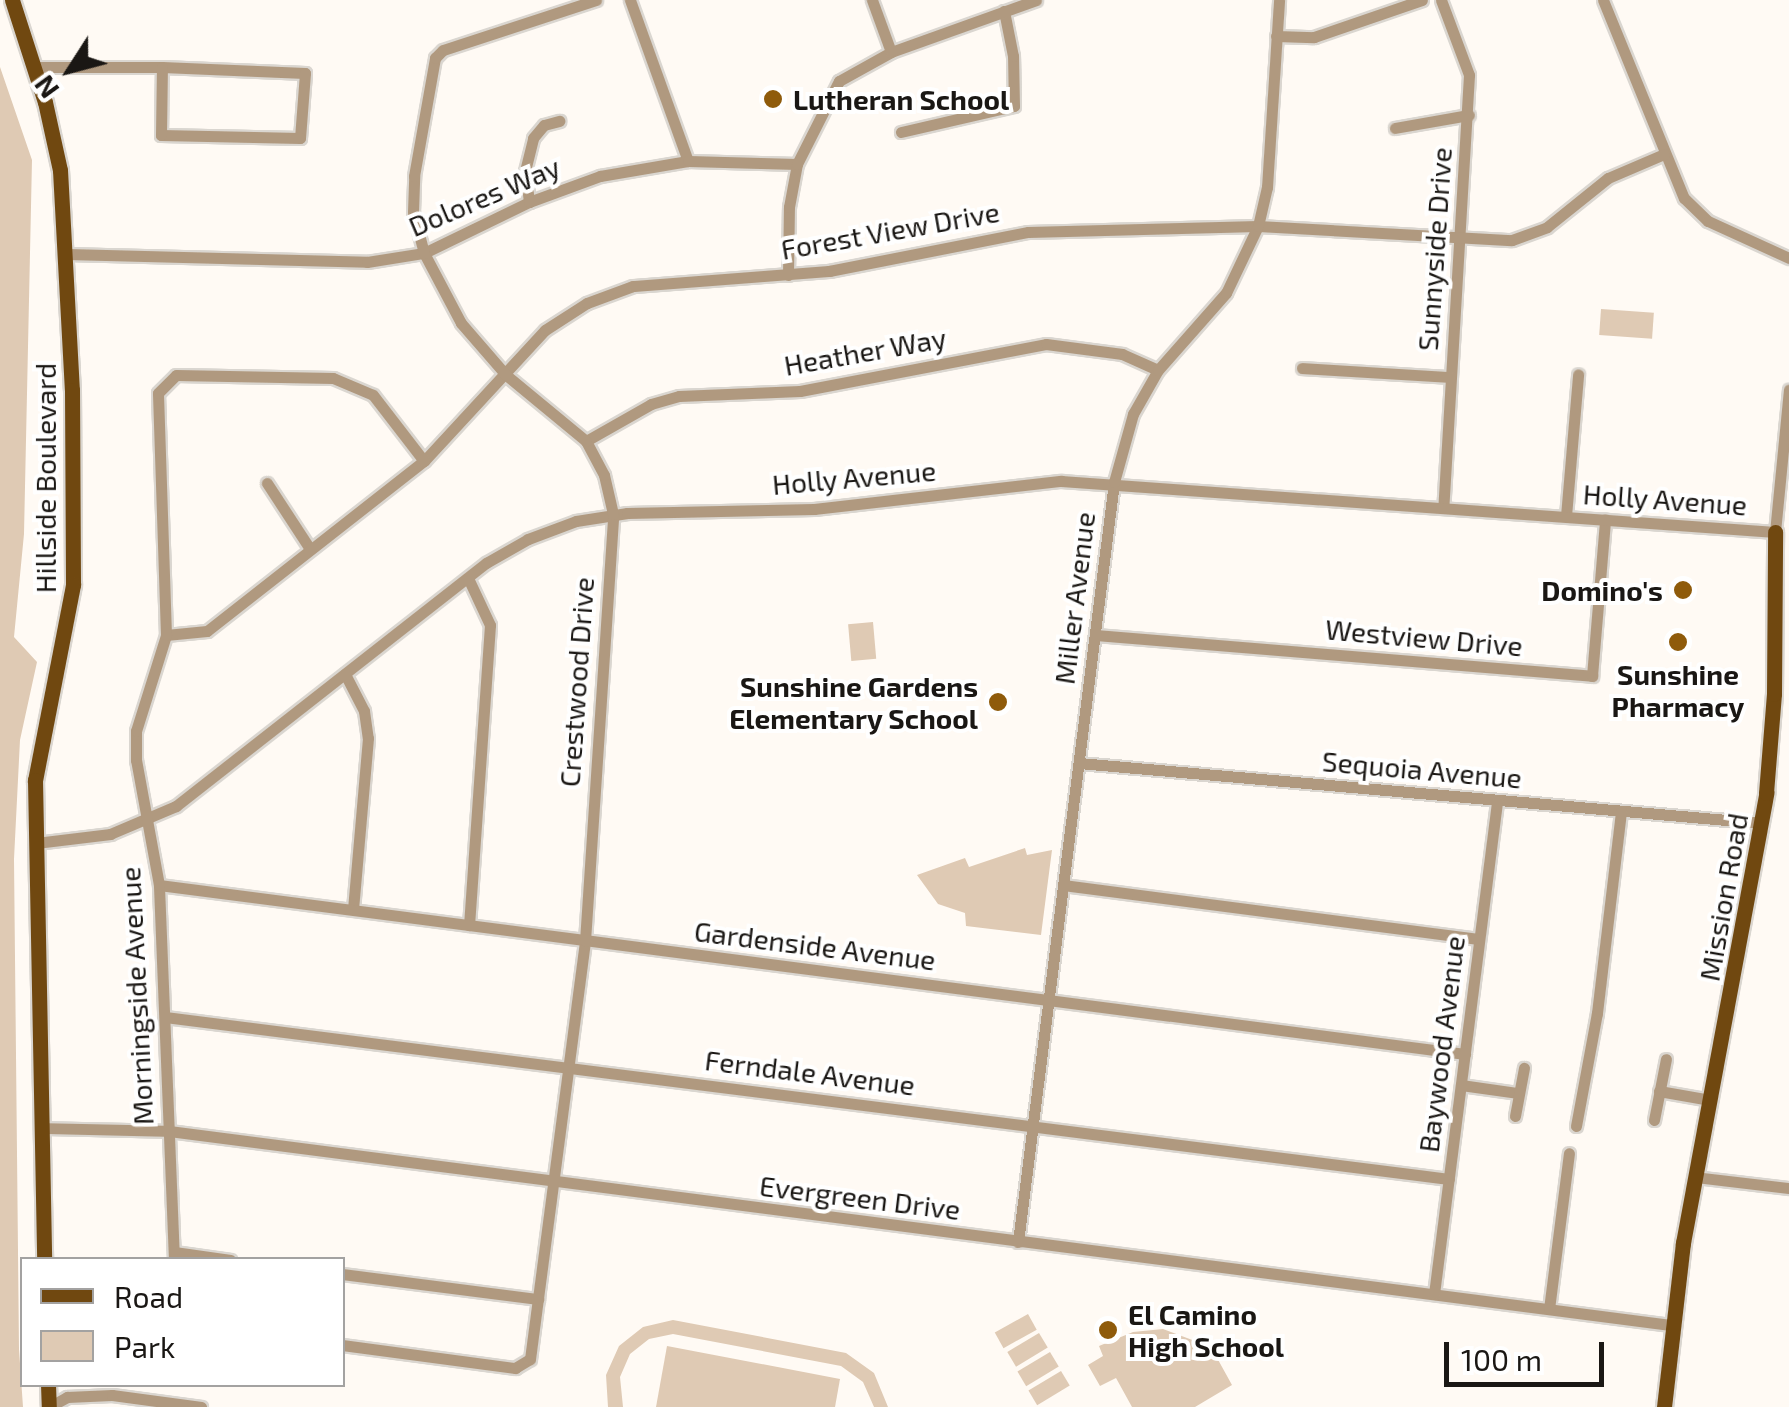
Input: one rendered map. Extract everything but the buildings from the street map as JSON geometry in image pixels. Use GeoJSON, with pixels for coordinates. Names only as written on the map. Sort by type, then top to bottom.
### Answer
{"type":"FeatureCollection","features":[{"type":"Feature","properties":{"kind":"main road","name":"Hillside Boulevard"},"geometry":{"type":"LineString","coordinates":[[12,0],[58,153],[68,254],[75,567],[66,631],[38,750],[36,843],[44,1257]]}},
{"type":"Feature","properties":{"kind":"main road","name":"Mission Road"},"geometry":{"type":"LineString","coordinates":[[1664,1407],[1671,1325],[1695,1177],[1761,823],[1774,694],[1775,532]]}},
{"type":"Feature","properties":{"kind":"street","name":"Crestwood Drive"},"geometry":{"type":"LineString","coordinates":[[345,1346],[516,1368],[530,1360],[585,941],[613,514],[604,474],[586,441],[506,375],[461,323],[424,253],[413,212],[414,176],[435,58],[443,50],[596,0]]}},
{"type":"Feature","properties":{"kind":"street"},"geometry":{"type":"LineString","coordinates":[[630,0],[688,160]]}},
{"type":"Feature","properties":{"kind":"street"},"geometry":{"type":"LineString","coordinates":[[872,0],[891,52]]}},
{"type":"Feature","properties":{"kind":"street"},"geometry":{"type":"LineString","coordinates":[[788,275],[789,206],[797,164],[832,89],[846,73],[891,52],[1036,0]]}},
{"type":"Feature","properties":{"kind":"street","name":"Miller Avenue"},"geometry":{"type":"LineString","coordinates":[[1018,1242],[1114,482],[1133,414],[1158,370],[1226,294],[1258,226],[1266,186],[1278,0]]}},
{"type":"Feature","properties":{"kind":"street"},"geometry":{"type":"LineString","coordinates":[[1276,36],[1314,37],[1422,0]]}},
{"type":"Feature","properties":{"kind":"street","name":"Sunnyside Drive"},"geometry":{"type":"LineString","coordinates":[[1441,0],[1470,75],[1443,508]]}},
{"type":"Feature","properties":{"kind":"street"},"geometry":{"type":"LineString","coordinates":[[1604,0],[1684,198],[1700,214],[1789,258]]}},
{"type":"Feature","properties":{"kind":"street"},"geometry":{"type":"LineString","coordinates":[[901,132],[1014,106],[1013,56],[1004,11]]}},
{"type":"Feature","properties":{"kind":"street"},"geometry":{"type":"LineString","coordinates":[[34,67],[162,67],[305,72],[300,138],[161,135],[162,67]]}},
{"type":"Feature","properties":{"kind":"street"},"geometry":{"type":"LineString","coordinates":[[1394,128],[1469,115]]}},
{"type":"Feature","properties":{"kind":"street"},"geometry":{"type":"LineString","coordinates":[[529,202],[525,171],[533,138],[544,125],[558,121]]}},
{"type":"Feature","properties":{"kind":"street","name":"Forest View Drive"},"geometry":{"type":"LineString","coordinates":[[166,635],[207,630],[424,461],[545,330],[587,303],[633,286],[788,275],[1028,232],[1258,226],[1512,240],[1530,236],[1608,178],[1664,154]]}},
{"type":"Feature","properties":{"kind":"street","name":"Dolores Way"},"geometry":{"type":"LineString","coordinates":[[68,254],[367,262],[424,253],[529,202],[600,176],[688,160],[797,164]]}},
{"type":"Feature","properties":{"kind":"street","name":"Heather Way"},"geometry":{"type":"LineString","coordinates":[[586,441],[651,404],[679,396],[800,392],[1046,344],[1106,350],[1158,370]]}},
{"type":"Feature","properties":{"kind":"street"},"geometry":{"type":"LineString","coordinates":[[1302,368],[1450,377]]}},
{"type":"Feature","properties":{"kind":"street"},"geometry":{"type":"LineString","coordinates":[[1566,516],[1578,375]]}},
{"type":"Feature","properties":{"kind":"street","name":"Morningside Avenue"},"geometry":{"type":"LineString","coordinates":[[174,1256],[158,885],[136,760],[136,731],[166,635],[158,393],[168,378],[333,378],[373,395],[424,461]]}},
{"type":"Feature","properties":{"kind":"street","name":"Mission Road"},"geometry":{"type":"LineString","coordinates":[[1775,532],[1789,390]]}},
{"type":"Feature","properties":{"kind":"street","name":"Holly Avenue"},"geometry":{"type":"LineString","coordinates":[[36,843],[91,838],[147,821],[196,792],[468,578],[540,534],[613,514],[814,508],[1062,481],[1775,532]]}},
{"type":"Feature","properties":{"kind":"street"},"geometry":{"type":"LineString","coordinates":[[267,484],[310,549]]}},
{"type":"Feature","properties":{"kind":"street","name":"Westview Drive"},"geometry":{"type":"LineString","coordinates":[[1095,635],[1592,676],[1605,520]]}},
{"type":"Feature","properties":{"kind":"street"},"geometry":{"type":"LineString","coordinates":[[468,578],[490,625],[469,925]]}},
{"type":"Feature","properties":{"kind":"street"},"geometry":{"type":"LineString","coordinates":[[345,674],[364,711],[368,738],[353,909]]}},
{"type":"Feature","properties":{"kind":"street","name":"Sequoia Avenue"},"geometry":{"type":"LineString","coordinates":[[1079,764],[1761,823]]}},
{"type":"Feature","properties":{"kind":"street","name":"Baywood Avenue"},"geometry":{"type":"LineString","coordinates":[[1434,1294],[1497,801]]}},
{"type":"Feature","properties":{"kind":"street"},"geometry":{"type":"LineString","coordinates":[[1576,1126],[1598,1014],[1621,811]]}},
{"type":"Feature","properties":{"kind":"street","name":"Gardenside Avenue"},"geometry":{"type":"LineString","coordinates":[[158,885],[1465,1054]]}},
{"type":"Feature","properties":{"kind":"street"},"geometry":{"type":"LineString","coordinates":[[1063,885],[1479,939]]}},
{"type":"Feature","properties":{"kind":"street","name":"Ferndale Avenue"},"geometry":{"type":"LineString","coordinates":[[165,1017],[1449,1179]]}},
{"type":"Feature","properties":{"kind":"street"},"geometry":{"type":"LineString","coordinates":[[1654,1120],[1666,1059]]}},
{"type":"Feature","properties":{"kind":"street"},"geometry":{"type":"LineString","coordinates":[[1515,1116],[1524,1068]]}},
{"type":"Feature","properties":{"kind":"street"},"geometry":{"type":"LineString","coordinates":[[1461,1085],[1518,1093]]}},
{"type":"Feature","properties":{"kind":"street"},"geometry":{"type":"LineString","coordinates":[[1659,1090],[1710,1100]]}},
{"type":"Feature","properties":{"kind":"street","name":"Evergreen Drive"},"geometry":{"type":"LineString","coordinates":[[42,1128],[168,1131],[1671,1325]]}},
{"type":"Feature","properties":{"kind":"street"},"geometry":{"type":"LineString","coordinates":[[1549,1309],[1570,1154]]}},
{"type":"Feature","properties":{"kind":"street"},"geometry":{"type":"LineString","coordinates":[[1695,1177],[1789,1188]]}},
{"type":"Feature","properties":{"kind":"street"},"geometry":{"type":"LineString","coordinates":[[345,1274],[538,1299]]}},
{"type":"Feature","properties":{"kind":"street"},"geometry":{"type":"LineString","coordinates":[[49,1407],[67,1397],[124,1396],[201,1407]]}},
{"type":"Feature","properties":{"kind":"green space"},"geometry":{"type":"Polygon","coordinates":[[[0,67],[32,160],[24,534],[14,637],[37,662],[20,740],[14,859],[19,1349],[23,1407],[0,1407],[0,67]]]}},
{"type":"Feature","properties":{"kind":"green space"},"geometry":{"type":"Polygon","coordinates":[[[1601,309],[1654,313],[1652,339],[1599,335],[1601,309]]]}},
{"type":"Feature","properties":{"kind":"green space"},"geometry":{"type":"Polygon","coordinates":[[[873,622],[876,659],[851,661],[848,624],[873,622]]]}},
{"type":"Feature","properties":{"kind":"green space"},"geometry":{"type":"Polygon","coordinates":[[[1025,848],[1027,855],[1052,850],[1041,935],[966,926],[965,913],[938,904],[917,875],[965,858],[969,867],[1025,848]]]}},
{"type":"Feature","properties":{"kind":"green space"},"geometry":{"type":"Polygon","coordinates":[[[1028,1314],[1037,1330],[1003,1348],[995,1332],[1028,1314]]]}},
{"type":"Feature","properties":{"kind":"green space"},"geometry":{"type":"Polygon","coordinates":[[[673,1320],[846,1353],[874,1373],[888,1407],[874,1407],[863,1382],[841,1366],[673,1334],[649,1339],[630,1354],[620,1377],[623,1407],[608,1407],[606,1375],[619,1346],[643,1327],[673,1320]]]}},
{"type":"Feature","properties":{"kind":"green space"},"geometry":{"type":"Polygon","coordinates":[[[1163,1329],[1211,1347],[1232,1385],[1195,1407],[1132,1407],[1116,1378],[1100,1386],[1088,1365],[1103,1356],[1099,1346],[1133,1332],[1163,1329]]]}},
{"type":"Feature","properties":{"kind":"green space"},"geometry":{"type":"Polygon","coordinates":[[[1039,1333],[1048,1348],[1016,1367],[1007,1352],[1039,1333]]]}},
{"type":"Feature","properties":{"kind":"green space"},"geometry":{"type":"Polygon","coordinates":[[[667,1346],[840,1379],[835,1407],[656,1407],[667,1346]]]}},
{"type":"Feature","properties":{"kind":"green space"},"geometry":{"type":"Polygon","coordinates":[[[1050,1352],[1059,1367],[1026,1386],[1017,1372],[1050,1352]]]}},
{"type":"Feature","properties":{"kind":"green space"},"geometry":{"type":"Polygon","coordinates":[[[1061,1371],[1070,1386],[1037,1405],[1028,1391],[1061,1371]]]}},
{"type":"Feature","properties":{"kind":"place","name":"Lutheran School"},"geometry":{"type":"Point","coordinates":[773,99]}},
{"type":"Feature","properties":{"kind":"place","name":"Domino's"},"geometry":{"type":"Point","coordinates":[1683,590]}},
{"type":"Feature","properties":{"kind":"place","name":"Sunshine Pharmacy"},"geometry":{"type":"Point","coordinates":[1678,642]}},
{"type":"Feature","properties":{"kind":"place","name":"Sunshine Gardens Elementary School"},"geometry":{"type":"Point","coordinates":[998,702]}},
{"type":"Feature","properties":{"kind":"place","name":"El Camino High School"},"geometry":{"type":"Point","coordinates":[1108,1330]}}]}
